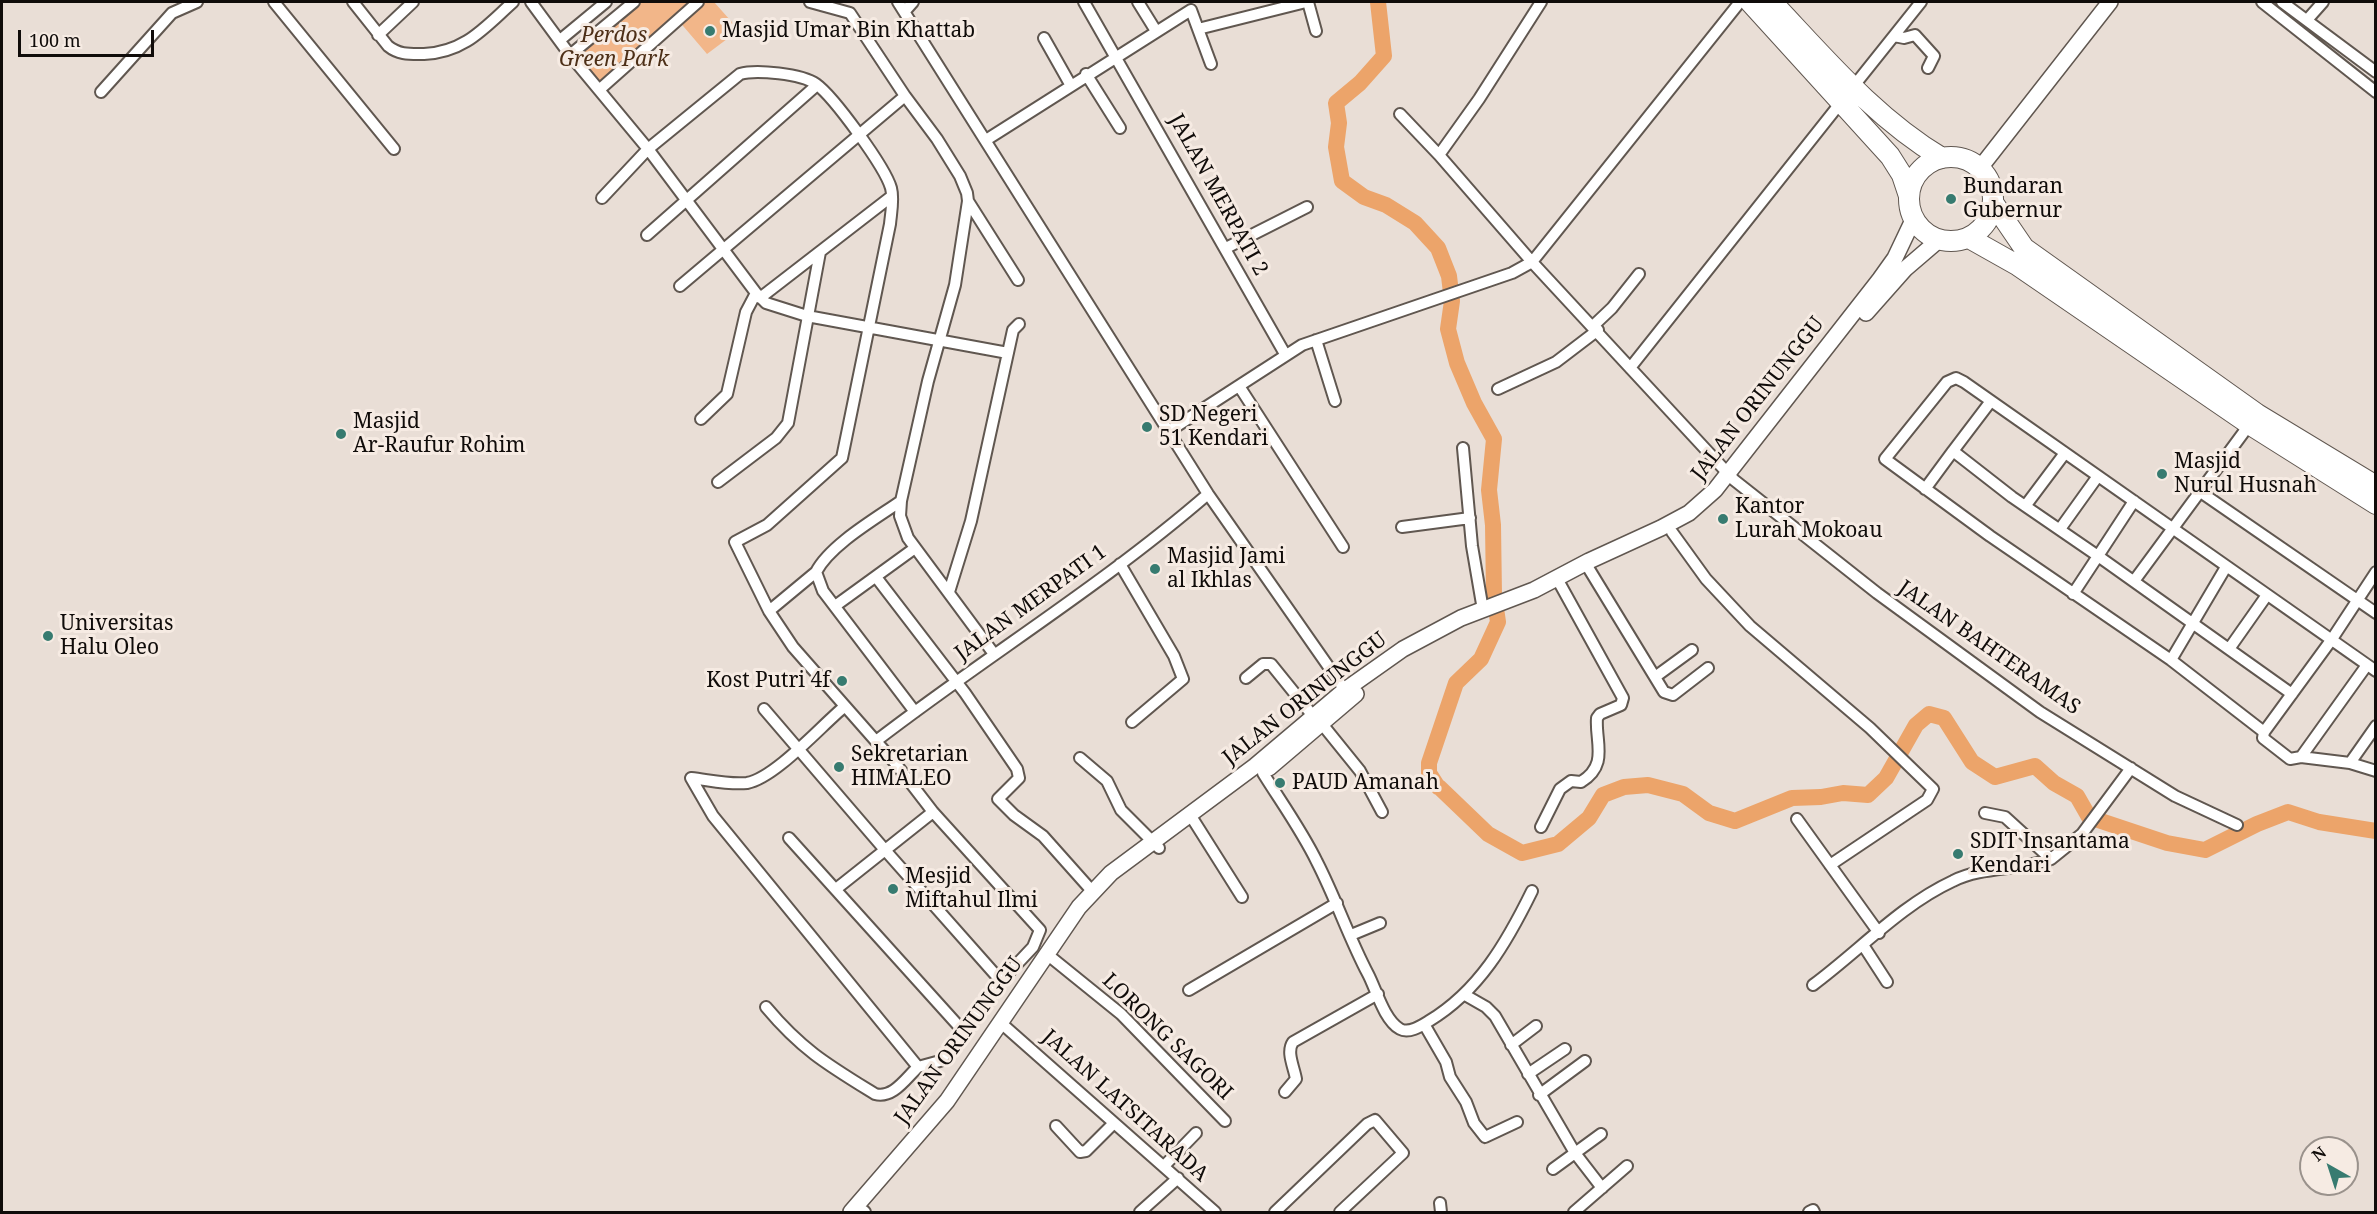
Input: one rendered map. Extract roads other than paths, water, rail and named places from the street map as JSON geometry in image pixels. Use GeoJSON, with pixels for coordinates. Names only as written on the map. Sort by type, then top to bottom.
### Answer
{"type":"FeatureCollection","features":[{"type":"Feature","properties":{"kind":"highway"},"geometry":{"type":"LineString","coordinates":[[1750,2],[1848,94],[1942,158]]}},
{"type":"Feature","properties":{"kind":"highway"},"geometry":{"type":"LineString","coordinates":[[1772,2],[1848,94],[1890,156],[1902,175],[1914,218],[1925,232],[1947,241],[1969,238],[1980,229],[1994,204]]}},
{"type":"Feature","properties":{"kind":"highway"},"geometry":{"type":"LineString","coordinates":[[1909,196],[1912,183],[1922,167],[1942,158],[1956,157],[1969,160],[1980,168],[1988,179],[1994,204],[2024,248],[2253,419],[2376,486]]}},
{"type":"Feature","properties":{"kind":"highway"},"geometry":{"type":"LineString","coordinates":[[1969,238],[2017,265],[2253,419],[2376,504]]}},
{"type":"Feature","properties":{"kind":"street"},"geometry":{"type":"LineString","coordinates":[[101,92],[172,14],[197,2]]}},
{"type":"Feature","properties":{"kind":"street"},"geometry":{"type":"LineString","coordinates":[[274,2],[394,149]]}},
{"type":"Feature","properties":{"kind":"street"},"geometry":{"type":"LineString","coordinates":[[353,2],[388,46],[400,53],[442,53],[454,49],[471,38],[513,2]]}},
{"type":"Feature","properties":{"kind":"street"},"geometry":{"type":"LineString","coordinates":[[378,35],[413,2]]}},
{"type":"Feature","properties":{"kind":"street"},"geometry":{"type":"LineString","coordinates":[[531,2],[570,55],[648,149],[758,296],[776,308],[807,316],[1008,353]]}},
{"type":"Feature","properties":{"kind":"street"},"geometry":{"type":"LineString","coordinates":[[560,40],[606,2]]}},
{"type":"Feature","properties":{"kind":"street"},"geometry":{"type":"LineString","coordinates":[[570,55],[634,2]]}},
{"type":"Feature","properties":{"kind":"street"},"geometry":{"type":"LineString","coordinates":[[599,90],[698,2]]}},
{"type":"Feature","properties":{"kind":"street"},"geometry":{"type":"LineString","coordinates":[[810,2],[839,8],[850,13],[905,96],[937,139],[968,193],[955,285],[939,339],[901,501],[902,526],[915,549],[994,654]]}},
{"type":"Feature","properties":{"kind":"street"},"geometry":{"type":"LineString","coordinates":[[913,2],[902,6],[1168,431],[1208,494],[1348,694]]}},
{"type":"Feature","properties":{"kind":"street","name":"JALAN MERPATI 2"},"geometry":{"type":"LineString","coordinates":[[1084,2],[1285,354]]}},
{"type":"Feature","properties":{"kind":"street"},"geometry":{"type":"LineString","coordinates":[[1138,2],[1156,31]]}},
{"type":"Feature","properties":{"kind":"street"},"geometry":{"type":"LineString","coordinates":[[1198,29],[1307,2],[1316,31]]}},
{"type":"Feature","properties":{"kind":"street"},"geometry":{"type":"LineString","coordinates":[[1439,156],[1479,99],[1541,2]]}},
{"type":"Feature","properties":{"kind":"street"},"geometry":{"type":"LineString","coordinates":[[1168,431],[1285,354],[1316,340],[1512,273],[1532,262],[1740,2]]}},
{"type":"Feature","properties":{"kind":"street"},"geometry":{"type":"LineString","coordinates":[[1630,368],[1921,2]]}},
{"type":"Feature","properties":{"kind":"street"},"geometry":{"type":"LineString","coordinates":[[1980,168],[2110,2]]}},
{"type":"Feature","properties":{"kind":"street"},"geometry":{"type":"LineString","coordinates":[[2262,2],[2376,92]]}},
{"type":"Feature","properties":{"kind":"street"},"geometry":{"type":"LineString","coordinates":[[2282,2],[2376,72]]}},
{"type":"Feature","properties":{"kind":"street"},"geometry":{"type":"LineString","coordinates":[[2307,20],[2323,2]]}},
{"type":"Feature","properties":{"kind":"street"},"geometry":{"type":"LineString","coordinates":[[986,140],[1070,84],[1156,31],[1190,6],[1211,64]]}},
{"type":"Feature","properties":{"kind":"street"},"geometry":{"type":"LineString","coordinates":[[1894,36],[1904,38],[1914,35],[1920,38],[1934,56],[1928,68]]}},
{"type":"Feature","properties":{"kind":"street"},"geometry":{"type":"LineString","coordinates":[[1044,38],[1070,84]]}},
{"type":"Feature","properties":{"kind":"street"},"geometry":{"type":"LineString","coordinates":[[602,198],[648,149],[740,74],[787,76],[817,85],[859,135],[885,174],[892,196],[890,224],[842,458],[767,525],[735,543],[769,611],[793,647],[876,741],[933,812],[1037,926],[1040,934],[1058,944]]}},
{"type":"Feature","properties":{"kind":"street"},"geometry":{"type":"LineString","coordinates":[[1086,74],[1120,128]]}},
{"type":"Feature","properties":{"kind":"street"},"geometry":{"type":"LineString","coordinates":[[647,236],[817,85]]}},
{"type":"Feature","properties":{"kind":"street"},"geometry":{"type":"LineString","coordinates":[[680,286],[905,96]]}},
{"type":"Feature","properties":{"kind":"street","name":"JALAN BAHTERAMAS"},"geometry":{"type":"LineString","coordinates":[[1400,114],[1532,262],[1596,328],[1730,477],[1959,654],[2040,712],[2175,796],[2237,825]]}},
{"type":"Feature","properties":{"kind":"street"},"geometry":{"type":"LineString","coordinates":[[701,419],[727,394],[746,312],[758,296],[820,252],[892,196]]}},
{"type":"Feature","properties":{"kind":"street"},"geometry":{"type":"LineString","coordinates":[[968,201],[1018,280]]}},
{"type":"Feature","properties":{"kind":"street"},"geometry":{"type":"LineString","coordinates":[[1226,248],[1307,207]]}},
{"type":"Feature","properties":{"kind":"street","name":"JALAN ORINUNGGU"},"geometry":{"type":"LineString","coordinates":[[1005,1025],[1092,891],[1263,773],[1348,694],[1423,646],[1488,610],[1560,584],[1672,532],[1708,507],[1880,279],[1900,248],[1914,218]]}},
{"type":"Feature","properties":{"kind":"street","name":"JALAN ORINUNGGU"},"geometry":{"type":"LineString","coordinates":[[1511,603],[1689,513],[1730,477],[1882,294],[1905,269],[1940,239]]}},
{"type":"Feature","properties":{"kind":"street"},"geometry":{"type":"LineString","coordinates":[[718,482],[785,429],[820,252]]}},
{"type":"Feature","properties":{"kind":"street"},"geometry":{"type":"LineString","coordinates":[[1498,389],[1556,362],[1596,328],[1639,274]]}},
{"type":"Feature","properties":{"kind":"street"},"geometry":{"type":"LineString","coordinates":[[949,592],[971,521],[1013,330],[1019,324]]}},
{"type":"Feature","properties":{"kind":"street"},"geometry":{"type":"LineString","coordinates":[[1316,340],[1335,401]]}},
{"type":"Feature","properties":{"kind":"street"},"geometry":{"type":"LineString","coordinates":[[2264,732],[2171,660],[2073,594],[1885,459],[1951,379],[1956,378],[1964,382],[2371,668],[2301,757]]}},
{"type":"Feature","properties":{"kind":"street"},"geometry":{"type":"LineString","coordinates":[[1239,386],[1343,547]]}},
{"type":"Feature","properties":{"kind":"street"},"geometry":{"type":"LineString","coordinates":[[1925,489],[1991,401]]}},
{"type":"Feature","properties":{"kind":"street"},"geometry":{"type":"LineString","coordinates":[[2134,581],[2171,527],[2253,419]]}},
{"type":"Feature","properties":{"kind":"street"},"geometry":{"type":"LineString","coordinates":[[1463,448],[1470,518],[1488,610]]}},
{"type":"Feature","properties":{"kind":"street"},"geometry":{"type":"LineString","coordinates":[[1953,452],[2292,694]]}},
{"type":"Feature","properties":{"kind":"street"},"geometry":{"type":"LineString","coordinates":[[2026,505],[2065,453]]}},
{"type":"Feature","properties":{"kind":"street"},"geometry":{"type":"LineString","coordinates":[[2060,529],[2098,476]]}},
{"type":"Feature","properties":{"kind":"street"},"geometry":{"type":"LineString","coordinates":[[2199,491],[2376,613]]}},
{"type":"Feature","properties":{"kind":"street","name":"JALAN MERPATI 1"},"geometry":{"type":"LineString","coordinates":[[876,741],[956,681],[1044,621],[1208,494]]}},
{"type":"Feature","properties":{"kind":"street"},"geometry":{"type":"LineString","coordinates":[[769,611],[816,572],[822,562],[845,542],[901,501]]}},
{"type":"Feature","properties":{"kind":"street"},"geometry":{"type":"LineString","coordinates":[[2073,594],[2134,501]]}},
{"type":"Feature","properties":{"kind":"street"},"geometry":{"type":"LineString","coordinates":[[1402,527],[1470,518]]}},
{"type":"Feature","properties":{"kind":"street"},"geometry":{"type":"LineString","coordinates":[[1672,532],[1706,579],[1750,626],[1870,728],[1929,782],[1933,789],[1930,797],[1830,865]]}},
{"type":"Feature","properties":{"kind":"street"},"geometry":{"type":"LineString","coordinates":[[835,606],[915,549]]}},
{"type":"Feature","properties":{"kind":"street"},"geometry":{"type":"LineString","coordinates":[[1120,564],[1174,656],[1183,679],[1132,722]]}},
{"type":"Feature","properties":{"kind":"street"},"geometry":{"type":"LineString","coordinates":[[2171,660],[2226,567]]}},
{"type":"Feature","properties":{"kind":"street"},"geometry":{"type":"LineString","coordinates":[[1589,569],[1664,692],[1672,695],[1708,668]]}},
{"type":"Feature","properties":{"kind":"street"},"geometry":{"type":"LineString","coordinates":[[816,572],[820,585],[915,712]]}},
{"type":"Feature","properties":{"kind":"street"},"geometry":{"type":"LineString","coordinates":[[2376,572],[2332,639],[2264,732],[2263,738],[2267,744],[2290,759],[2301,757],[2350,763],[2376,771]]}},
{"type":"Feature","properties":{"kind":"street"},"geometry":{"type":"LineString","coordinates":[[876,577],[956,681],[1017,769],[1019,778],[1017,782],[998,799],[1014,815],[1043,836],[1092,891]]}},
{"type":"Feature","properties":{"kind":"street"},"geometry":{"type":"LineString","coordinates":[[1541,827],[1560,789],[1571,781],[1581,782],[1591,774],[1601,751],[1597,718],[1600,714],[1621,705],[1623,698],[1560,584]]}},
{"type":"Feature","properties":{"kind":"street"},"geometry":{"type":"LineString","coordinates":[[2229,649],[2267,595]]}},
{"type":"Feature","properties":{"kind":"street"},"geometry":{"type":"LineString","coordinates":[[1655,677],[1692,650]]}},
{"type":"Feature","properties":{"kind":"street"},"geometry":{"type":"LineString","coordinates":[[1246,678],[1263,664],[1271,664],[1360,771],[1382,812]]}},
{"type":"Feature","properties":{"kind":"street"},"geometry":{"type":"LineString","coordinates":[[844,707],[797,750],[756,780],[736,783],[691,778],[713,816],[918,1067]]}},
{"type":"Feature","properties":{"kind":"street"},"geometry":{"type":"LineString","coordinates":[[764,708],[797,750],[1001,981]]}},
{"type":"Feature","properties":{"kind":"street","name":"JALAN ORINUNGGU"},"geometry":{"type":"LineString","coordinates":[[860,1212],[1005,1025],[1053,959],[1058,944],[1096,898],[1156,845],[1255,766],[1318,720]]}},
{"type":"Feature","properties":{"kind":"street"},"geometry":{"type":"LineString","coordinates":[[2350,763],[2376,726]]}},
{"type":"Feature","properties":{"kind":"street"},"geometry":{"type":"LineString","coordinates":[[1080,758],[1107,781],[1120,810],[1156,845]]}},
{"type":"Feature","properties":{"kind":"street"},"geometry":{"type":"LineString","coordinates":[[1813,985],[1914,906],[1953,880],[1971,873],[2034,865],[2051,859],[2070,845],[2094,819],[2131,768]]}},
{"type":"Feature","properties":{"kind":"street"},"geometry":{"type":"LineString","coordinates":[[1263,773],[1316,859],[1378,994],[1391,1020],[1401,1029],[1407,1031],[1424,1024],[1465,995],[1484,974],[1504,944],[1532,891]]}},
{"type":"Feature","properties":{"kind":"street"},"geometry":{"type":"LineString","coordinates":[[836,889],[933,812]]}},
{"type":"Feature","properties":{"kind":"street"},"geometry":{"type":"LineString","coordinates":[[1985,813],[2005,817],[2051,859]]}},
{"type":"Feature","properties":{"kind":"street"},"geometry":{"type":"LineString","coordinates":[[1797,819],[1879,933]]}},
{"type":"Feature","properties":{"kind":"street"},"geometry":{"type":"LineString","coordinates":[[1194,821],[1242,897]]}},
{"type":"Feature","properties":{"kind":"street"},"geometry":{"type":"LineString","coordinates":[[789,838],[964,1032]]}},
{"type":"Feature","properties":{"kind":"street"},"geometry":{"type":"LineString","coordinates":[[1189,990],[1337,903]]}},
{"type":"Feature","properties":{"kind":"street"},"geometry":{"type":"LineString","coordinates":[[1351,935],[1380,923]]}},
{"type":"Feature","properties":{"kind":"street"},"geometry":{"type":"LineString","coordinates":[[766,1007],[800,1045],[818,1059],[881,1096],[891,1093],[918,1067],[940,1061],[1001,981],[1033,947],[1040,934]]}},
{"type":"Feature","properties":{"kind":"street"},"geometry":{"type":"LineString","coordinates":[[1863,945],[1887,982]]}},
{"type":"Feature","properties":{"kind":"street","name":"LORONG SAGORI"},"geometry":{"type":"LineString","coordinates":[[1053,959],[1121,1014],[1225,1121]]}},
{"type":"Feature","properties":{"kind":"street"},"geometry":{"type":"LineString","coordinates":[[1285,1092],[1296,1079],[1289,1047],[1293,1042],[1378,994]]}},
{"type":"Feature","properties":{"kind":"street"},"geometry":{"type":"LineString","coordinates":[[1465,995],[1491,1011],[1575,1153],[1602,1188]]}},
{"type":"Feature","properties":{"kind":"street"},"geometry":{"type":"LineString","coordinates":[[1424,1024],[1446,1062],[1450,1077],[1466,1102],[1474,1123],[1485,1137],[1517,1122]]}},
{"type":"Feature","properties":{"kind":"street","name":"JALAN LATSITARADA"},"geometry":{"type":"LineString","coordinates":[[1005,1025],[1215,1212]]}},
{"type":"Feature","properties":{"kind":"street"},"geometry":{"type":"LineString","coordinates":[[1511,1045],[1536,1026]]}},
{"type":"Feature","properties":{"kind":"street"},"geometry":{"type":"LineString","coordinates":[[1528,1074],[1564,1049]]}},
{"type":"Feature","properties":{"kind":"street"},"geometry":{"type":"LineString","coordinates":[[1539,1095],[1586,1061]]}},
{"type":"Feature","properties":{"kind":"street"},"geometry":{"type":"LineString","coordinates":[[1275,1212],[1367,1124],[1375,1120],[1403,1153],[1340,1212]]}},
{"type":"Feature","properties":{"kind":"street"},"geometry":{"type":"LineString","coordinates":[[1056,1126],[1080,1152],[1086,1151],[1114,1123]]}},
{"type":"Feature","properties":{"kind":"street"},"geometry":{"type":"LineString","coordinates":[[1164,1166],[1196,1133]]}},
{"type":"Feature","properties":{"kind":"street"},"geometry":{"type":"LineString","coordinates":[[1553,1168],[1601,1134]]}},
{"type":"Feature","properties":{"kind":"street"},"geometry":{"type":"LineString","coordinates":[[1574,1212],[1627,1166]]}},
{"type":"Feature","properties":{"kind":"street"},"geometry":{"type":"LineString","coordinates":[[1140,1212],[1178,1179]]}},
{"type":"Feature","properties":{"kind":"street"},"geometry":{"type":"LineString","coordinates":[[1809,1212],[1813,1210],[1814,1212]]}},
{"type":"Feature","properties":{"kind":"waterway"},"geometry":{"type":"LineString","coordinates":[[1378,2],[1384,56],[1360,83],[1336,103],[1339,123],[1336,147],[1342,181],[1364,197],[1386,205],[1415,223],[1438,248],[1449,276],[1452,301],[1448,329],[1457,363],[1474,403],[1494,439],[1489,490],[1493,525],[1494,595],[1498,622],[1481,659],[1456,683],[1429,763],[1429,773],[1438,787]]}},
{"type":"Feature","properties":{"kind":"waterway"},"geometry":{"type":"LineString","coordinates":[[1439,787],[1488,834],[1522,853],[1558,844],[1589,818],[1603,795],[1624,787],[1648,785],[1683,794],[1709,813],[1735,821],[1792,798],[1821,797],[1843,793],[1868,795],[1886,778],[1916,725],[1929,714],[1944,718],[1972,762],[1995,777],[2035,766],[2054,783],[2077,796],[2089,817],[2167,843],[2205,850],[2257,824],[2288,812],[2319,822],[2376,831]]}},
{"type":"Feature","properties":{"kind":"place","name":"Masjid Umar Bin Khattab"},"geometry":{"type":"Point","coordinates":[710,31]}},
{"type":"Feature","properties":{"kind":"place","name":"Bundaran Gubernur"},"geometry":{"type":"Point","coordinates":[1951,199]}},
{"type":"Feature","properties":{"kind":"place","name":"SD Negeri 51 Kendari"},"geometry":{"type":"Point","coordinates":[1147,427]}},
{"type":"Feature","properties":{"kind":"place","name":"Masjid Ar-Raufur Rohim"},"geometry":{"type":"Point","coordinates":[341,434]}},
{"type":"Feature","properties":{"kind":"place","name":"Masjid Nurul Husnah"},"geometry":{"type":"Point","coordinates":[2162,474]}},
{"type":"Feature","properties":{"kind":"place","name":"Kantor Lurah Mokoau"},"geometry":{"type":"Point","coordinates":[1723,519]}},
{"type":"Feature","properties":{"kind":"place","name":"Masjid Jami al Ikhlas"},"geometry":{"type":"Point","coordinates":[1155,569]}},
{"type":"Feature","properties":{"kind":"place","name":"Universitas Halu Oleo"},"geometry":{"type":"Point","coordinates":[48,636]}},
{"type":"Feature","properties":{"kind":"place","name":"Kost Putri 4f"},"geometry":{"type":"Point","coordinates":[842,681]}},
{"type":"Feature","properties":{"kind":"place","name":"Sekretarian HIMALEO"},"geometry":{"type":"Point","coordinates":[839,767]}},
{"type":"Feature","properties":{"kind":"place","name":"PAUD Amanah"},"geometry":{"type":"Point","coordinates":[1280,783]}},
{"type":"Feature","properties":{"kind":"place","name":"SDIT Insantama Kendari"},"geometry":{"type":"Point","coordinates":[1958,854]}},
{"type":"Feature","properties":{"kind":"place","name":"Mesjid Miftahul Ilmi"},"geometry":{"type":"Point","coordinates":[893,889]}},
{"type":"Feature","properties":{"kind":"park label","name":"Perdos Green Park"},"geometry":{"type":"Point","coordinates":[614,48]}}]}
